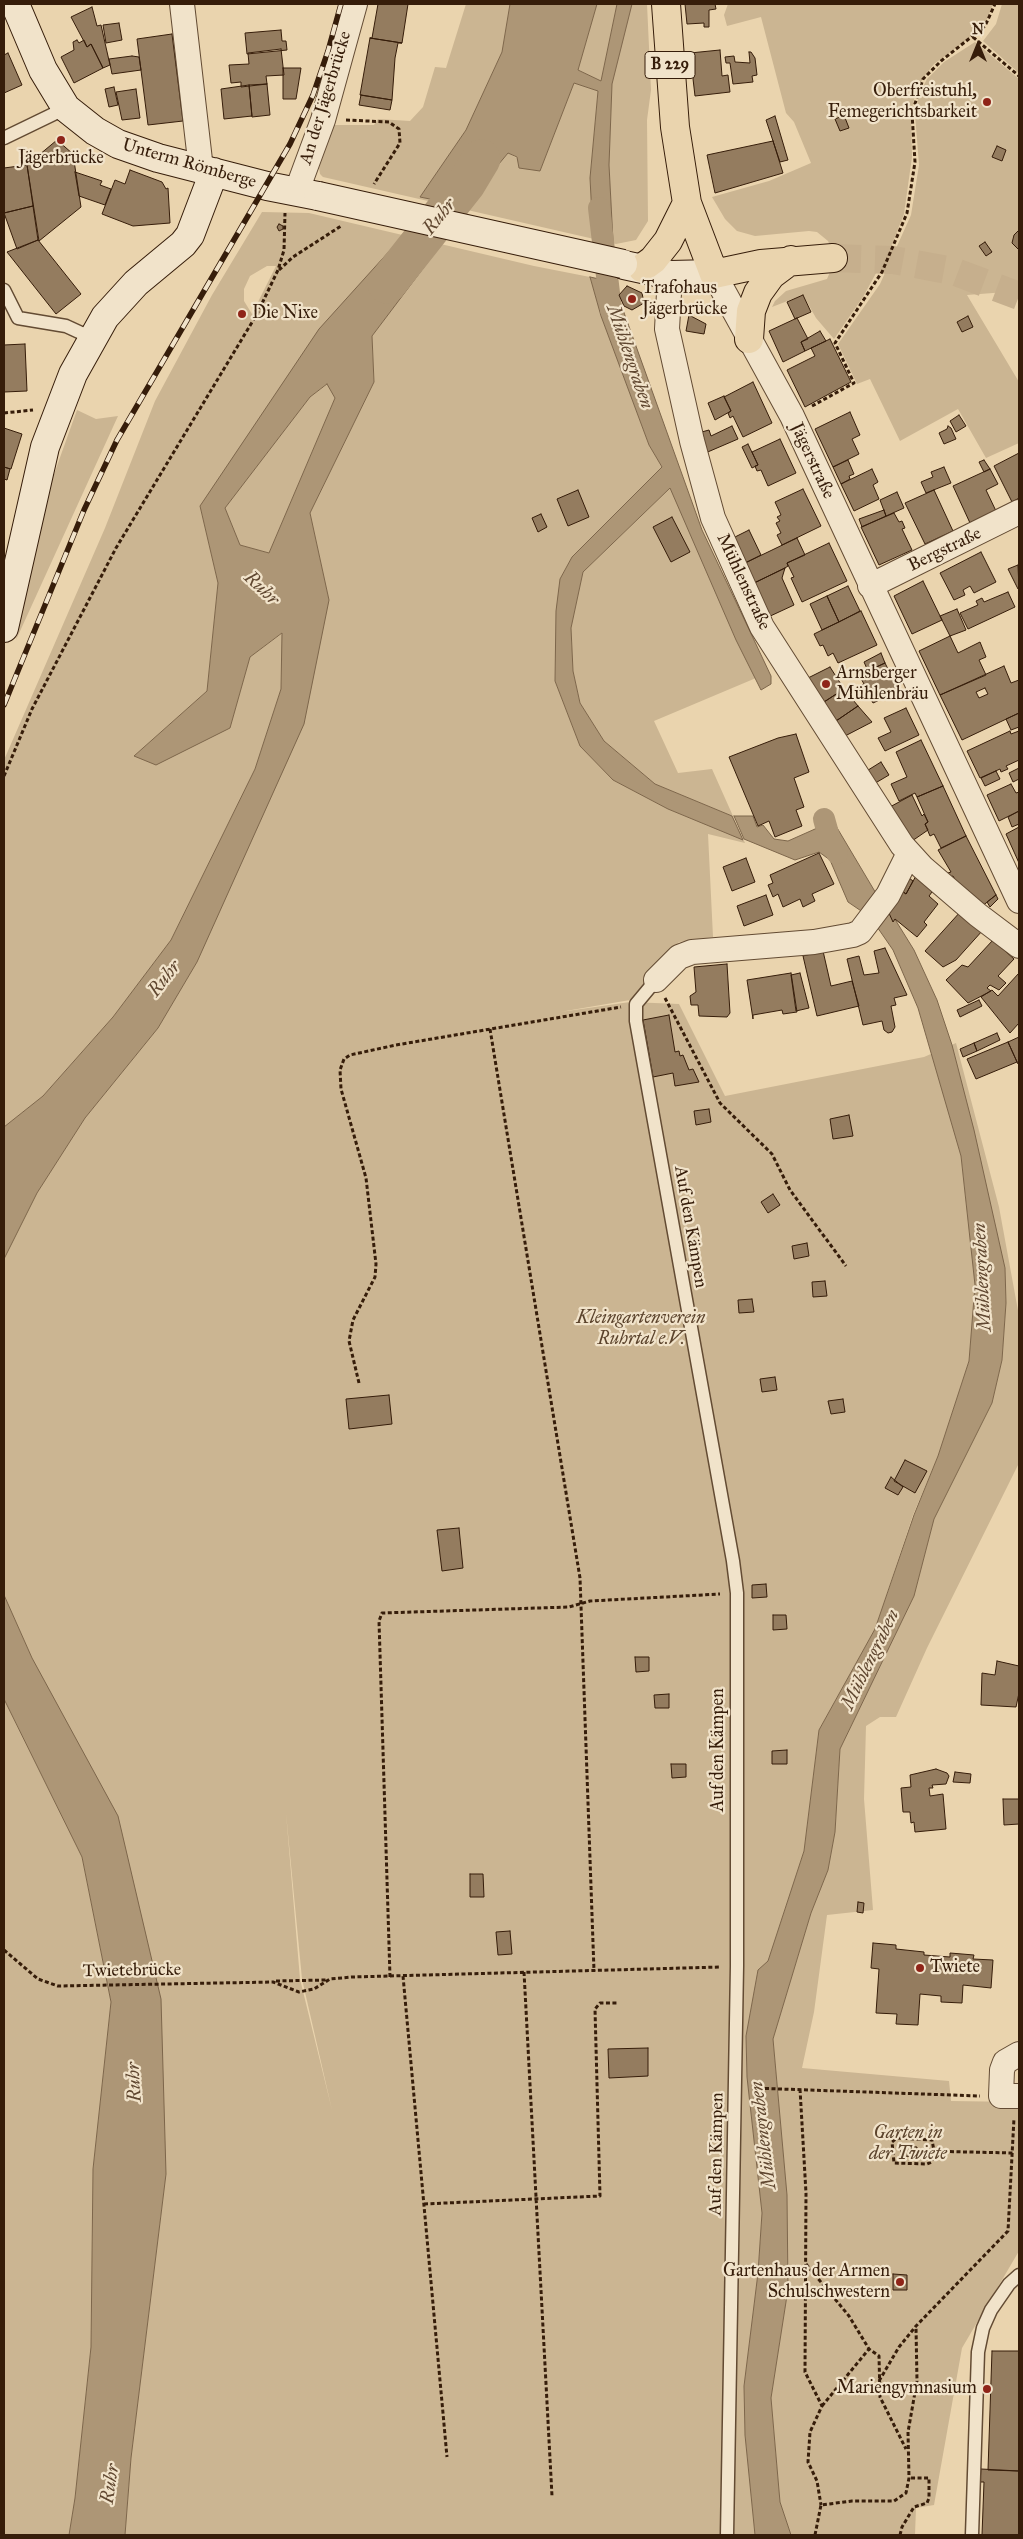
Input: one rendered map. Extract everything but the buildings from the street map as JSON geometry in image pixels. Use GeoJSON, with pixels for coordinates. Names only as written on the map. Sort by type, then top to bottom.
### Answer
{"type":"FeatureCollection","features":[{"type":"Feature","properties":{"kind":"main road","name":"Unterm Römberge"},"geometry":{"type":"LineString","coordinates":[[15,4],[43,70],[66,108],[95,131],[118,144],[208,171],[300,193],[670,275],[714,274]]}},
{"type":"Feature","properties":{"kind":"main road","name":"Jägerstraße"},"geometry":{"type":"LineString","coordinates":[[666,4],[675,127],[687,202],[714,274]]}},
{"type":"Feature","properties":{"kind":"main road"},"geometry":{"type":"LineString","coordinates":[[4,628],[44,447],[73,374],[92,338],[106,318],[136,283],[183,244],[190,235],[208,171]]}},
{"type":"Feature","properties":{"kind":"main road"},"geometry":{"type":"LineString","coordinates":[[632,266],[653,260],[668,241],[687,202]]}},
{"type":"Feature","properties":{"kind":"main road"},"geometry":{"type":"LineString","coordinates":[[714,274],[760,264],[833,258]]}},
{"type":"Feature","properties":{"kind":"main road"},"geometry":{"type":"LineString","coordinates":[[749,338],[751,311],[758,293],[771,275],[791,260]]}},
{"type":"Feature","properties":{"kind":"street"},"geometry":{"type":"LineString","coordinates":[[182,4],[208,171]]}},
{"type":"Feature","properties":{"kind":"street","name":"An der Jägerbrücke"},"geometry":{"type":"LineString","coordinates":[[300,193],[323,120],[355,4]]}},
{"type":"Feature","properties":{"kind":"street","name":"Jägerstraße"},"geometry":{"type":"LineString","coordinates":[[714,274],[792,416],[1019,901]]}},
{"type":"Feature","properties":{"kind":"street","name":"Mühlenstraße"},"geometry":{"type":"LineString","coordinates":[[670,275],[667,329],[692,441],[713,518],[762,627],[894,834],[909,853],[978,916],[1019,946]]}},
{"type":"Feature","properties":{"kind":"street","name":"Bergstraße"},"geometry":{"type":"LineString","coordinates":[[870,586],[1019,512]]}},
{"type":"Feature","properties":{"kind":"street"},"geometry":{"type":"LineString","coordinates":[[656,980],[684,954],[814,942],[853,935],[867,925],[888,895],[909,853]]}},
{"type":"Feature","properties":{"kind":"street"},"geometry":{"type":"LineString","coordinates":[[1012,2096],[1002,2070],[1005,2062],[1019,2054]]}},
{"type":"Feature","properties":{"kind":"lane"},"geometry":{"type":"LineString","coordinates":[[4,138],[66,108]]}},
{"type":"Feature","properties":{"kind":"lane"},"geometry":{"type":"LineString","coordinates":[[4,290],[18,318],[66,326],[92,338]]}},
{"type":"Feature","properties":{"kind":"lane"},"geometry":{"type":"LineString","coordinates":[[636,1004],[656,980]]}},
{"type":"Feature","properties":{"kind":"lane","name":"Auf den Kämpen"},"geometry":{"type":"LineString","coordinates":[[636,1004],[638,1031],[733,1561],[737,1593],[737,1966],[727,2535]]}},
{"type":"Feature","properties":{"kind":"lane"},"geometry":{"type":"LineString","coordinates":[[972,2535],[978,2352],[983,2328],[991,2310],[1009,2284],[1019,2275]]}},
{"type":"Feature","properties":{"kind":"path"},"geometry":{"type":"LineString","coordinates":[[792,416],[854,383],[835,343],[882,272],[908,213],[915,162],[912,113],[916,95],[923,79],[941,61],[985,26],[995,4]]}},
{"type":"Feature","properties":{"kind":"path"},"geometry":{"type":"LineString","coordinates":[[973,37],[1019,76]]}},
{"type":"Feature","properties":{"kind":"path"},"geometry":{"type":"LineString","coordinates":[[4,776],[32,709],[116,548],[253,320],[278,270],[300,193]]}},
{"type":"Feature","properties":{"kind":"path"},"geometry":{"type":"LineString","coordinates":[[656,980],[720,1103],[772,1154],[790,1190],[846,1266]]}},
{"type":"Feature","properties":{"kind":"path"},"geometry":{"type":"LineString","coordinates":[[359,1383],[349,1341],[353,1320],[375,1277],[376,1264],[366,1178],[360,1151],[343,1099],[340,1065],[350,1055],[636,1004]]}},
{"type":"Feature","properties":{"kind":"path"},"geometry":{"type":"LineString","coordinates":[[490,1029],[568,1506],[582,1604],[594,1971]]}},
{"type":"Feature","properties":{"kind":"path"},"geometry":{"type":"LineString","coordinates":[[390,1976],[380,1616],[390,1611],[569,1607],[598,1600],[737,1593]]}},
{"type":"Feature","properties":{"kind":"path","name":"Twietebrücke"},"geometry":{"type":"LineString","coordinates":[[4,1950],[38,1979],[58,1986],[273,1982],[390,1976],[737,1966]]}},
{"type":"Feature","properties":{"kind":"path"},"geometry":{"type":"LineString","coordinates":[[524,1972],[538,2199],[552,2496]]}},
{"type":"Feature","properties":{"kind":"path"},"geometry":{"type":"LineString","coordinates":[[402,1976],[446,2457]]}},
{"type":"Feature","properties":{"kind":"path"},"geometry":{"type":"LineString","coordinates":[[273,1982],[299,1992],[314,1989],[330,1979]]}},
{"type":"Feature","properties":{"kind":"path"},"geometry":{"type":"LineString","coordinates":[[424,2204],[600,2196],[596,2009],[600,2003],[617,2003]]}},
{"type":"Feature","properties":{"kind":"path"},"geometry":{"type":"LineString","coordinates":[[746,2088],[1012,2096],[1013,2153],[1008,2231],[916,2326],[899,2347],[879,2381]]}},
{"type":"Feature","properties":{"kind":"path"},"geometry":{"type":"LineString","coordinates":[[800,2089],[806,2193],[805,2372],[822,2406]]}},
{"type":"Feature","properties":{"kind":"path"},"geometry":{"type":"LineString","coordinates":[[896,2138],[929,2139],[933,2144],[934,2152],[933,2160],[927,2164],[898,2164],[892,2162],[892,2142],[896,2138]]}},
{"type":"Feature","properties":{"kind":"path"},"geometry":{"type":"LineString","coordinates":[[924,2152],[1013,2153]]}},
{"type":"Feature","properties":{"kind":"path"},"geometry":{"type":"LineString","coordinates":[[806,2263],[844,2309],[869,2348],[879,2356],[880,2397],[907,2452]]}},
{"type":"Feature","properties":{"kind":"path"},"geometry":{"type":"LineString","coordinates":[[821,2505],[852,2501],[894,2501],[906,2493],[909,2478],[907,2452],[917,2381],[916,2326]]}},
{"type":"Feature","properties":{"kind":"path"},"geometry":{"type":"LineString","coordinates":[[815,2535],[821,2505],[818,2481],[808,2462],[810,2432],[822,2406],[869,2348]]}},
{"type":"Feature","properties":{"kind":"path"},"geometry":{"type":"LineString","coordinates":[[900,2535],[902,2527],[914,2507],[927,2503],[929,2498],[929,2478],[909,2478]]}},
{"type":"Feature","properties":{"kind":"green space"},"geometry":{"type":"Polygon","coordinates":[[[466,4],[510,4],[502,52],[466,130],[420,197],[464,206],[508,153],[540,171],[574,83],[598,91],[590,178],[593,236],[613,241],[609,165],[612,84],[632,4],[647,4],[651,90],[647,120],[648,221],[636,240],[616,244],[323,177],[320,174],[319,168],[334,125],[374,125],[378,119],[410,121],[423,107],[435,67],[446,68],[466,4]]]}},
{"type":"Feature","properties":{"kind":"green space"},"geometry":{"type":"Polygon","coordinates":[[[597,4],[617,4],[601,81],[578,70],[597,4]]]}},
{"type":"Feature","properties":{"kind":"green space"},"geometry":{"type":"Polygon","coordinates":[[[728,4],[993,4],[986,22],[968,39],[934,64],[923,78],[916,92],[911,112],[912,157],[904,214],[892,244],[863,297],[834,339],[816,318],[803,295],[772,307],[775,301],[786,291],[827,279],[833,265],[832,250],[828,241],[817,232],[809,231],[755,236],[737,231],[725,219],[712,197],[769,181],[811,163],[794,122],[786,113],[761,17],[727,26],[724,15],[728,4]]]}},
{"type":"Feature","properties":{"kind":"green space"},"geometry":{"type":"Polygon","coordinates":[[[1002,4],[1019,4],[1019,73],[983,41],[996,24],[1002,4]]]}},
{"type":"Feature","properties":{"kind":"green space"},"geometry":{"type":"Polygon","coordinates":[[[975,42],[1019,79],[1019,230],[1014,235],[1012,242],[1019,250],[1019,291],[967,295],[1019,382],[1019,443],[986,458],[958,409],[900,441],[870,379],[857,384],[838,344],[880,284],[911,215],[919,165],[915,114],[919,95],[927,79],[944,62],[975,42]]]}},
{"type":"Feature","properties":{"kind":"green space"},"geometry":{"type":"Polygon","coordinates":[[[262,212],[309,213],[534,266],[590,277],[601,316],[649,445],[662,467],[572,557],[560,579],[555,681],[580,746],[613,780],[668,809],[742,839],[732,816],[655,784],[604,741],[580,703],[573,671],[571,628],[583,572],[671,487],[736,640],[756,678],[654,721],[678,773],[712,769],[745,843],[708,834],[713,937],[679,942],[630,1000],[560,1012],[630,1002],[679,1004],[725,1096],[924,1057],[956,1043],[999,1207],[1019,1316],[1019,1463],[927,1648],[896,1717],[880,1717],[866,1726],[864,1799],[873,1910],[827,1915],[814,2012],[802,2068],[949,2081],[951,2101],[1019,2102],[1019,2251],[962,2348],[934,2505],[916,2508],[915,2535],[791,2535],[780,2502],[771,2398],[788,2289],[787,2195],[773,2039],[811,1913],[828,1870],[835,1832],[840,1749],[914,1596],[934,1519],[992,1403],[1002,1360],[1006,1303],[1005,1268],[933,1054],[961,1156],[975,1285],[969,1361],[938,1456],[913,1515],[875,1629],[819,1730],[804,1851],[768,1962],[758,1971],[746,2036],[747,2077],[762,2213],[758,2273],[744,2386],[745,2435],[755,2535],[731,2535],[729,2176],[725,2242],[721,2535],[125,2535],[131,2458],[166,2174],[32,1658],[4,1595],[4,1259],[37,1193],[85,1118],[158,1028],[197,962],[329,600],[310,513],[374,382],[372,336],[440,246],[401,237],[200,506],[218,583],[207,691],[135,755],[230,728],[250,657],[283,633],[281,689],[255,769],[171,940],[113,1017],[43,1096],[4,1127],[4,760],[105,528],[155,401],[212,295],[262,212]],[[267,266],[250,276],[244,289],[244,301],[252,314],[276,266],[267,266]],[[286,1813],[300,1979],[332,2110],[302,1979],[286,1813]]]}},
{"type":"Feature","properties":{"kind":"green space"},"geometry":{"type":"Polygon","coordinates":[[[328,384],[335,398],[269,553],[240,545],[225,508],[310,397],[328,384]]]}},
{"type":"Feature","properties":{"kind":"green space"},"geometry":{"type":"Polygon","coordinates":[[[77,410],[96,419],[118,416],[16,640],[53,477],[77,410]]]}},
{"type":"Feature","properties":{"kind":"green space"},"geometry":{"type":"Polygon","coordinates":[[[4,1699],[82,1857],[111,2002],[93,2169],[91,2347],[75,2498],[69,2535],[4,2535],[4,1699]]]}},
{"type":"Feature","properties":{"kind":"water"},"geometry":{"type":"Polygon","coordinates":[[[510,4],[597,4],[578,70],[601,81],[617,4],[632,4],[612,84],[609,165],[613,241],[593,236],[590,178],[598,91],[574,83],[540,171],[519,168],[517,157],[508,153],[464,206],[420,197],[466,130],[502,52],[510,4]]]}},
{"type":"Feature","properties":{"kind":"water"},"geometry":{"type":"Polygon","coordinates":[[[402,237],[440,246],[372,336],[374,382],[310,513],[329,600],[304,724],[197,962],[158,1028],[85,1118],[37,1193],[4,1259],[4,1127],[43,1096],[113,1017],[171,940],[255,769],[281,689],[282,633],[250,657],[230,728],[156,765],[134,756],[207,691],[218,583],[200,506],[319,329],[402,237]],[[327,384],[310,397],[225,508],[240,545],[269,553],[335,398],[327,384]]]}},
{"type":"Feature","properties":{"kind":"water"},"geometry":{"type":"Polygon","coordinates":[[[590,277],[613,282],[702,530],[771,676],[771,684],[761,690],[736,640],[670,488],[583,572],[571,628],[573,671],[580,703],[604,741],[655,784],[732,816],[743,840],[668,809],[613,780],[580,746],[555,681],[556,611],[560,579],[572,557],[662,467],[649,445],[601,316],[590,277]]]}},
{"type":"Feature","properties":{"kind":"water"},"geometry":{"type":"Polygon","coordinates":[[[734,816],[753,816],[757,827],[763,825],[774,839],[788,841],[833,821],[877,895],[870,917],[848,902],[830,860],[819,852],[795,860],[744,839],[734,816]]]}},
{"type":"Feature","properties":{"kind":"water"},"geometry":{"type":"Polygon","coordinates":[[[888,908],[914,950],[937,1000],[952,1045],[974,1130],[1005,1268],[1006,1303],[1002,1360],[992,1403],[934,1519],[914,1596],[840,1749],[835,1832],[828,1870],[811,1913],[773,2039],[787,2195],[788,2289],[771,2398],[780,2502],[791,2535],[755,2535],[745,2435],[744,2386],[758,2273],[762,2213],[747,2077],[746,2036],[758,1970],[768,1961],[804,1851],[819,1730],[875,1629],[914,1515],[938,1456],[969,1361],[975,1285],[961,1156],[918,1008],[893,950],[873,921],[888,908]]]}},
{"type":"Feature","properties":{"kind":"water"},"geometry":{"type":"Polygon","coordinates":[[[4,1595],[32,1658],[118,1816],[161,1999],[166,2174],[131,2458],[125,2535],[69,2535],[75,2498],[91,2347],[93,2169],[111,2002],[82,1857],[4,1699],[4,1595]]]}},
{"type":"Feature","properties":{"kind":"waterway","name":"Ruhr"},"geometry":{"type":"LineString","coordinates":[[387,284],[466,184],[481,159]]}},
{"type":"Feature","properties":{"kind":"waterway","name":"Mühlengraben"},"geometry":{"type":"LineString","coordinates":[[599,208],[611,310]]}},
{"type":"Feature","properties":{"kind":"waterway","name":"Mühlengraben"},"geometry":{"type":"LineString","coordinates":[[824,819],[829,837],[837,853]]}},
{"type":"Feature","properties":{"kind":"tunnel"},"geometry":{"type":"LineString","coordinates":[[833,258],[893,260],[953,271],[1019,296]]}},
{"type":"Feature","properties":{"kind":"railway"},"geometry":{"type":"LineString","coordinates":[[4,705],[84,510],[117,440],[290,144],[313,95],[341,4]]}},
{"type":"Feature","properties":{"kind":"place","name":"Oberfreistuhl, Femegerichtsbarkeit"},"geometry":{"type":"Point","coordinates":[987,102]}},
{"type":"Feature","properties":{"kind":"place","name":"Jägerbrücke"},"geometry":{"type":"Point","coordinates":[61,140]}},
{"type":"Feature","properties":{"kind":"place","name":"Trafohaus Jägerbrücke"},"geometry":{"type":"Point","coordinates":[632,299]}},
{"type":"Feature","properties":{"kind":"place","name":"Die Nixe"},"geometry":{"type":"Point","coordinates":[242,314]}},
{"type":"Feature","properties":{"kind":"place","name":"Arnsberger Mühlenbräu"},"geometry":{"type":"Point","coordinates":[826,684]}},
{"type":"Feature","properties":{"kind":"place","name":"Twiete"},"geometry":{"type":"Point","coordinates":[920,1968]}},
{"type":"Feature","properties":{"kind":"place","name":"Gartenhaus der Armen Schulschwestern"},"geometry":{"type":"Point","coordinates":[900,2282]}},
{"type":"Feature","properties":{"kind":"place","name":"Mariengymnasium"},"geometry":{"type":"Point","coordinates":[987,2389]}},
{"type":"Feature","properties":{"kind":"park label","name":"Kleingartenverein Ruhrtal e.V."},"geometry":{"type":"Point","coordinates":[641,1329]}},
{"type":"Feature","properties":{"kind":"park label","name":"Garten in der Twiete"},"geometry":{"type":"Point","coordinates":[908,2144]}}]}
